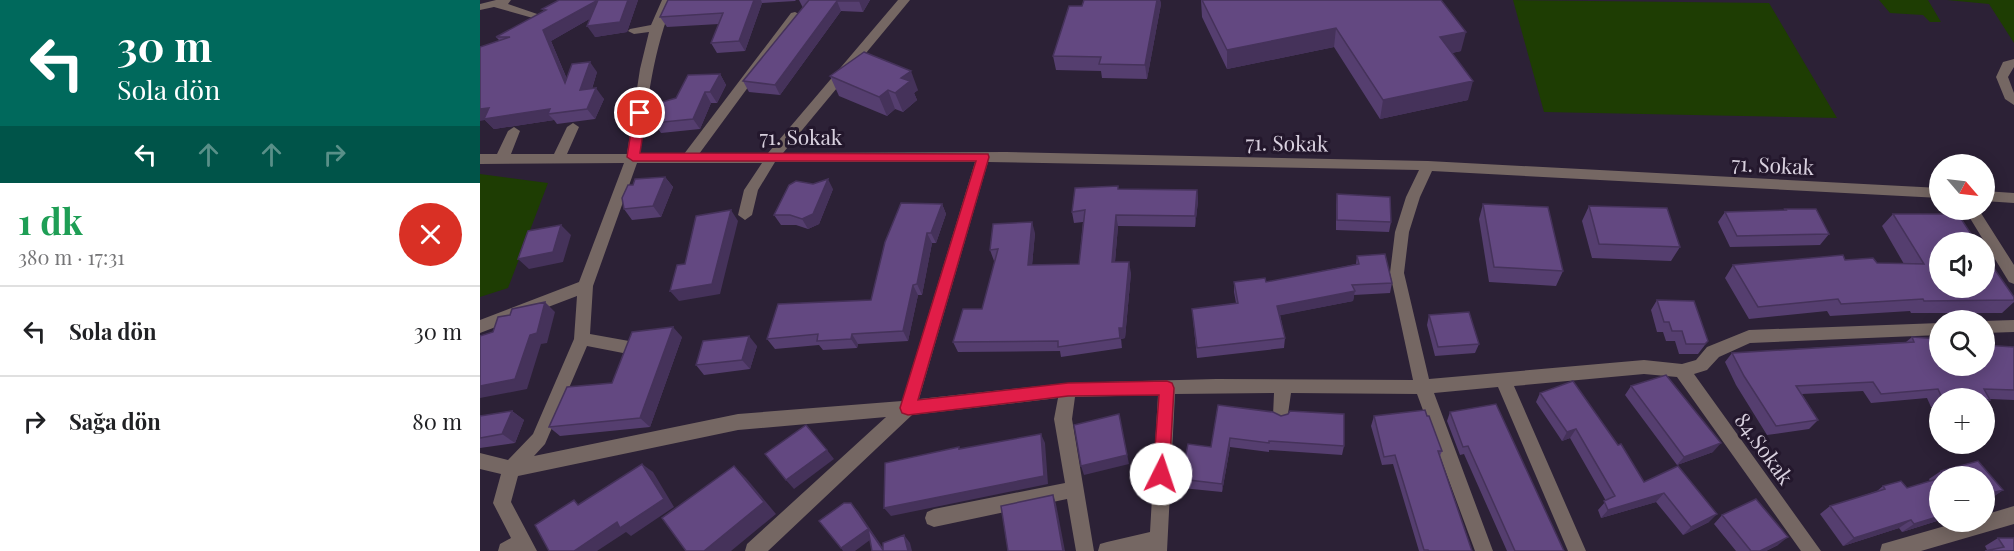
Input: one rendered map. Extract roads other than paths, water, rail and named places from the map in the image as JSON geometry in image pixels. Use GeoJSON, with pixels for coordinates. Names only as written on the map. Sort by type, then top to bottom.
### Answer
{"type":"FeatureCollection","features":[{"type":"Feature","properties":{"kind":"street"},"geometry":{"type":"LineString","coordinates":[[480,7],[511,0]]}},
{"type":"Feature","properties":{"kind":"street"},"geometry":{"type":"LineString","coordinates":[[519,548],[502,503],[511,469],[539,439],[582,339],[585,286],[633,157],[646,69],[656,28],[668,0]]}},
{"type":"Feature","properties":{"kind":"street"},"geometry":{"type":"LineString","coordinates":[[746,215],[751,190],[772,157],[904,0]]}},
{"type":"Feature","properties":{"kind":"street"},"geometry":{"type":"LineString","coordinates":[[496,4],[540,17]]}},
{"type":"Feature","properties":{"kind":"street"},"geometry":{"type":"LineString","coordinates":[[690,157],[795,15]]}},
{"type":"Feature","properties":{"kind":"street"},"geometry":{"type":"LineString","coordinates":[[634,31],[656,28]]}},
{"type":"Feature","properties":{"kind":"street"},"geometry":{"type":"LineString","coordinates":[[2014,63],[2007,65],[2002,77],[2009,96],[2014,101]]}},
{"type":"Feature","properties":{"kind":"street"},"geometry":{"type":"LineString","coordinates":[[559,158],[573,127]]}},
{"type":"Feature","properties":{"kind":"street"},"geometry":{"type":"LineString","coordinates":[[502,159],[514,131]]}},
{"type":"Feature","properties":{"kind":"street"},"geometry":{"type":"LineString","coordinates":[[754,551],[908,408],[983,157]]}},
{"type":"Feature","properties":{"kind":"street","name":"71. Sokak"},"geometry":{"type":"LineString","coordinates":[[480,159],[983,157],[1428,166],[1929,193]]}},
{"type":"Feature","properties":{"kind":"street"},"geometry":{"type":"LineString","coordinates":[[1428,166],[1413,197],[1402,232],[1397,273],[1423,387],[1484,551]]}},
{"type":"Feature","properties":{"kind":"street"},"geometry":{"type":"LineString","coordinates":[[1995,197],[2014,198]]}},
{"type":"Feature","properties":{"kind":"street"},"geometry":{"type":"LineString","coordinates":[[1978,220],[2014,278]]}},
{"type":"Feature","properties":{"kind":"street"},"geometry":{"type":"LineString","coordinates":[[480,327],[585,286]]}},
{"type":"Feature","properties":{"kind":"street"},"geometry":{"type":"LineString","coordinates":[[1995,327],[2014,326]]}},
{"type":"Feature","properties":{"kind":"street"},"geometry":{"type":"LineString","coordinates":[[480,461],[511,469],[738,422],[908,408],[1068,390],[1283,386],[1423,387],[1644,367],[1682,371],[1701,364],[1713,352],[1749,337],[1929,329]]}},
{"type":"Feature","properties":{"kind":"street"},"geometry":{"type":"LineString","coordinates":[[582,339],[623,346]]}},
{"type":"Feature","properties":{"kind":"street","name":"84.Sokak"},"geometry":{"type":"LineString","coordinates":[[1682,371],[1812,551]]}},
{"type":"Feature","properties":{"kind":"street"},"geometry":{"type":"LineString","coordinates":[[1504,381],[1577,551]]}},
{"type":"Feature","properties":{"kind":"street"},"geometry":{"type":"LineString","coordinates":[[1281,416],[1283,386]]}},
{"type":"Feature","properties":{"kind":"street"},"geometry":{"type":"LineString","coordinates":[[1107,551],[1158,545],[1167,388]]}},
{"type":"Feature","properties":{"kind":"street"},"geometry":{"type":"LineString","coordinates":[[1068,390],[1063,419],[1085,551]]}},
{"type":"Feature","properties":{"kind":"street"},"geometry":{"type":"LineString","coordinates":[[934,518],[1074,489]]}},
{"type":"Feature","properties":{"kind":"street"},"geometry":{"type":"LineString","coordinates":[[1889,551],[2014,515]]}}]}
